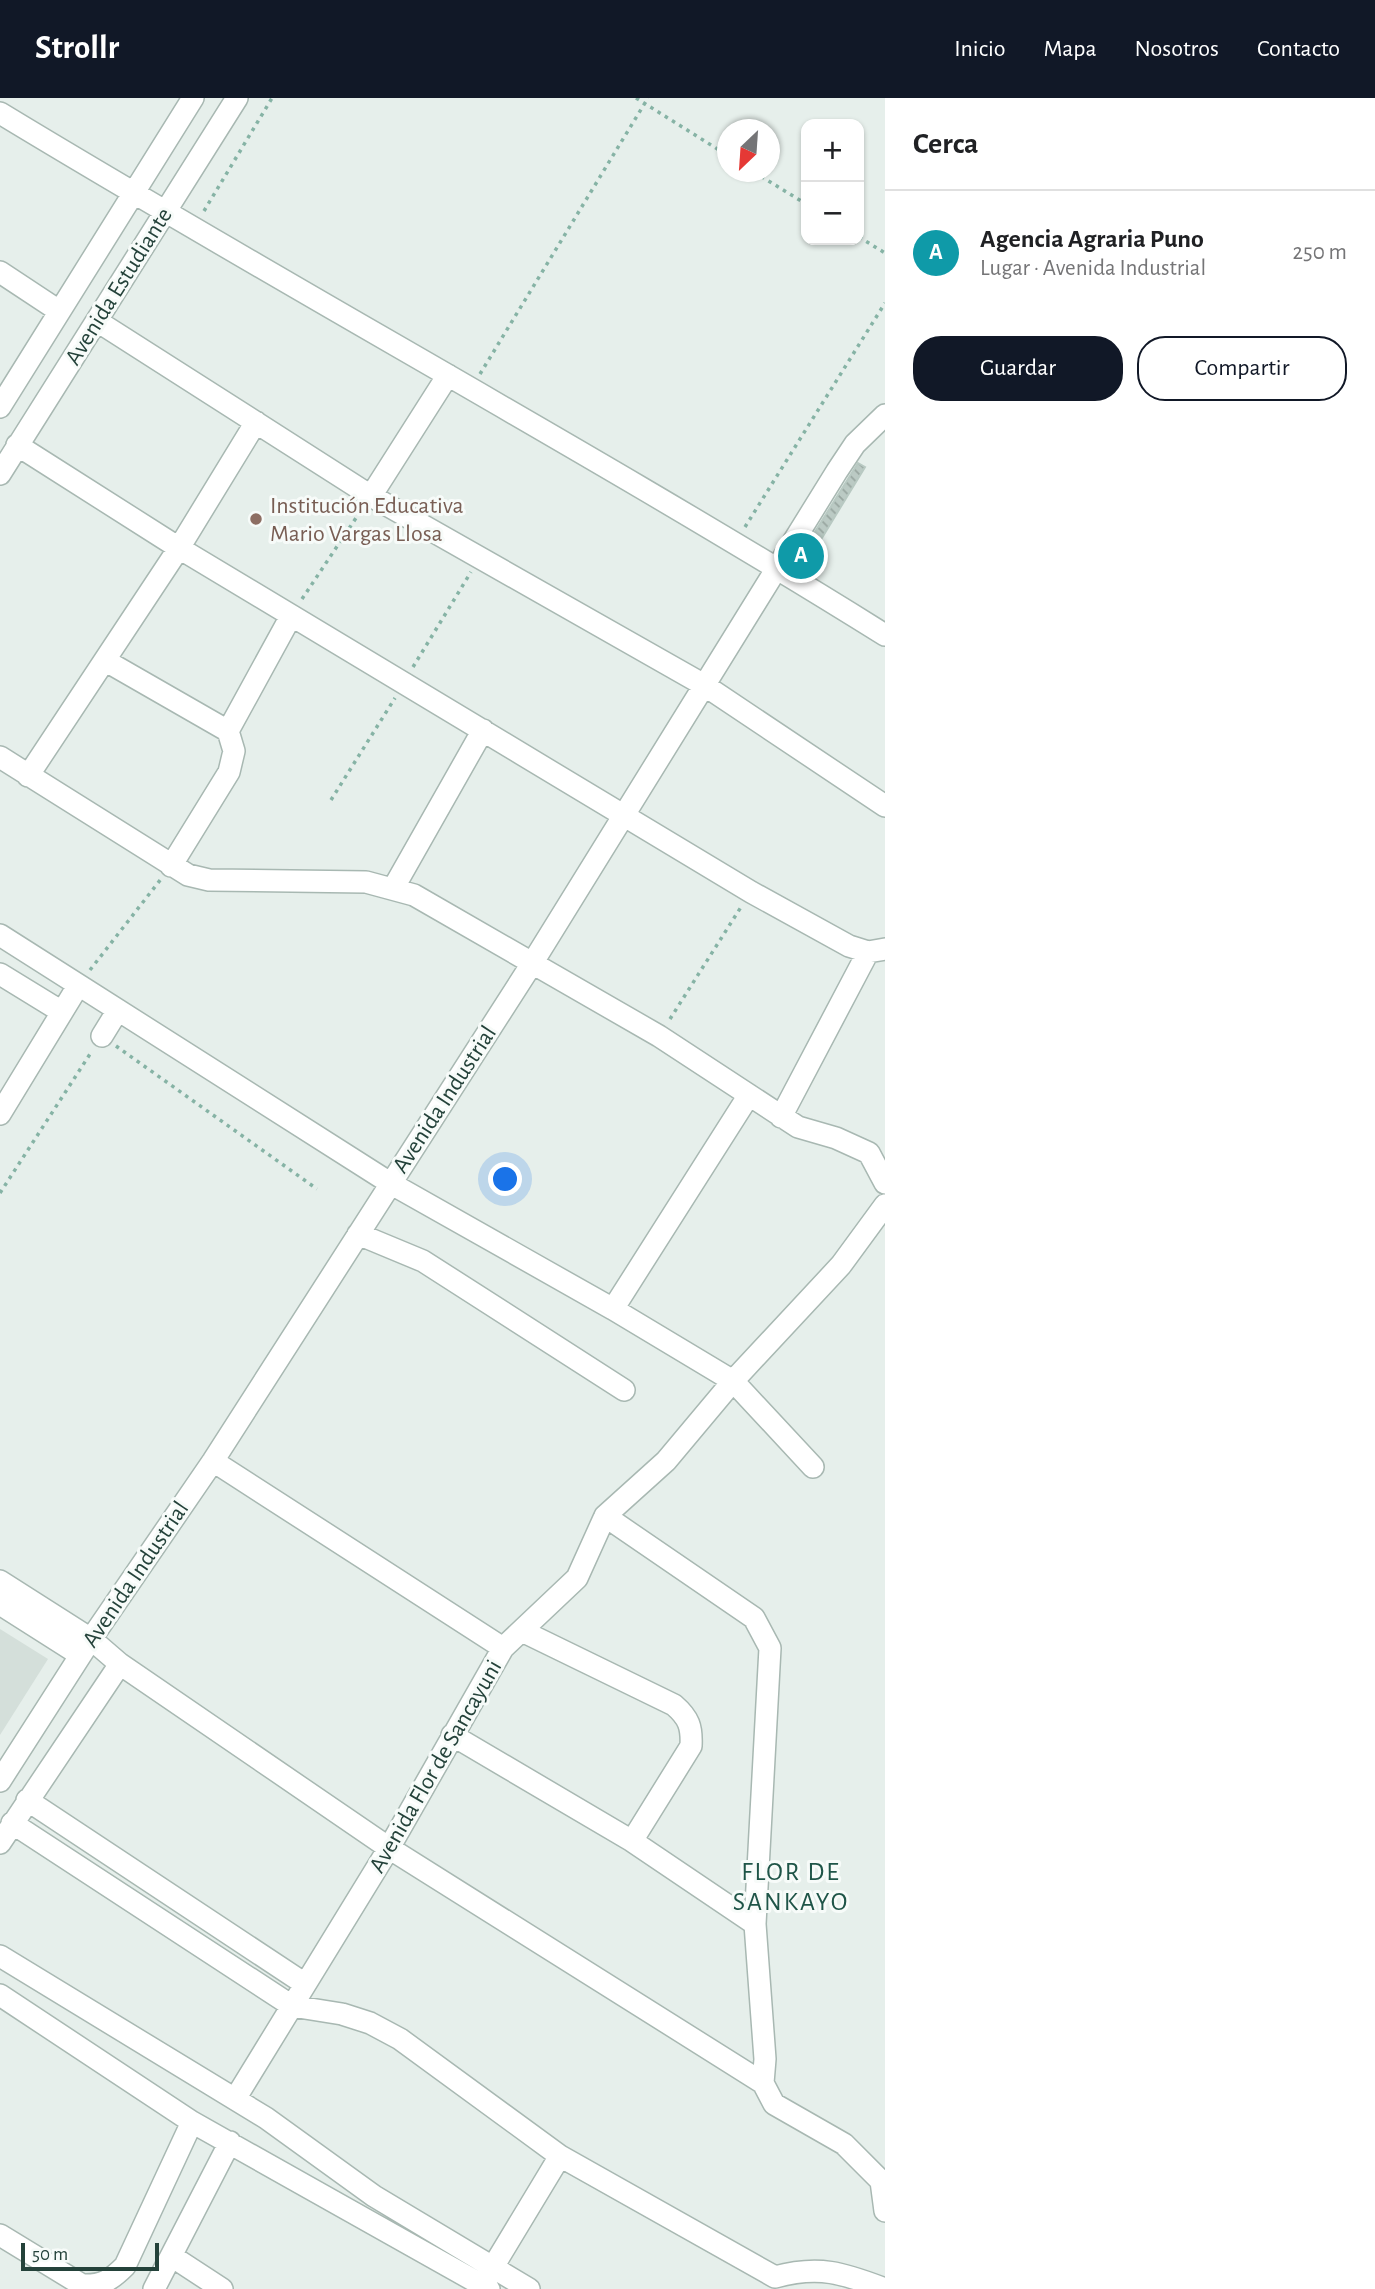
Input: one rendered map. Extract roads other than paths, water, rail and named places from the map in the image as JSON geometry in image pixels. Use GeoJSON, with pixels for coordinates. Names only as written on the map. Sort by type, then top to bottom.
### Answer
{"type":"FeatureCollection","features":[{"type":"Feature","properties":{"kind":"street"},"geometry":{"type":"LineString","coordinates":[[0,108],[6,98]]}},
{"type":"Feature","properties":{"kind":"street","name":"Avenida Estudiante"},"geometry":{"type":"LineString","coordinates":[[0,407],[193,98]]}},
{"type":"Feature","properties":{"kind":"street","name":"Avenida Estudiante"},"geometry":{"type":"LineString","coordinates":[[0,474],[237,98]]}},
{"type":"Feature","properties":{"kind":"street"},"geometry":{"type":"LineString","coordinates":[[0,113],[133,194],[776,567],[885,635]]}},
{"type":"Feature","properties":{"kind":"street"},"geometry":{"type":"LineString","coordinates":[[0,272],[59,311]]}},
{"type":"Feature","properties":{"kind":"street"},"geometry":{"type":"LineString","coordinates":[[97,321],[371,496],[704,685],[885,806]]}},
{"type":"Feature","properties":{"kind":"street"},"geometry":{"type":"LineString","coordinates":[[371,496],[448,375]]}},
{"type":"Feature","properties":{"kind":"street","name":"Avenida Industrial"},"geometry":{"type":"LineString","coordinates":[[0,1782],[86,1647],[213,1461],[533,962],[622,814],[843,462],[855,444],[885,415]]}},
{"type":"Feature","properties":{"kind":"street"},"geometry":{"type":"LineString","coordinates":[[28,776],[179,548],[256,422]]}},
{"type":"Feature","properties":{"kind":"street"},"geometry":{"type":"LineString","coordinates":[[17,445],[179,548],[751,892],[849,946],[876,950],[781,1117]]}},
{"type":"Feature","properties":{"kind":"street"},"geometry":{"type":"LineString","coordinates":[[228,731],[291,616]]}},
{"type":"Feature","properties":{"kind":"street"},"geometry":{"type":"LineString","coordinates":[[106,661],[228,731],[234,751],[229,772],[171,866]]}},
{"type":"Feature","properties":{"kind":"street"},"geometry":{"type":"LineString","coordinates":[[394,887],[483,730]]}},
{"type":"Feature","properties":{"kind":"street"},"geometry":{"type":"LineString","coordinates":[[0,757],[171,866],[209,880],[366,882],[394,887],[414,895],[659,1035],[798,1127],[836,1138],[869,1153],[885,1182]]}},
{"type":"Feature","properties":{"kind":"street"},"geometry":{"type":"LineString","coordinates":[[0,935],[390,1183],[613,1309],[733,1381],[813,1467]]}},
{"type":"Feature","properties":{"kind":"street"},"geometry":{"type":"LineString","coordinates":[[0,974],[62,1012]]}},
{"type":"Feature","properties":{"kind":"street"},"geometry":{"type":"LineString","coordinates":[[0,1114],[78,986]]}},
{"type":"Feature","properties":{"kind":"street"},"geometry":{"type":"LineString","coordinates":[[102,1036],[118,1010]]}},
{"type":"Feature","properties":{"kind":"street"},"geometry":{"type":"LineString","coordinates":[[613,1309],[749,1095]]}},
{"type":"Feature","properties":{"kind":"street","name":"Avenida Flor de Sancayuni"},"geometry":{"type":"LineString","coordinates":[[235,2099],[389,1848],[503,1648],[577,1578],[605,1516],[666,1461],[733,1381],[841,1265],[885,1205]]}},
{"type":"Feature","properties":{"kind":"street"},"geometry":{"type":"LineString","coordinates":[[358,1234],[423,1261],[624,1390]]}},
{"type":"Feature","properties":{"kind":"street"},"geometry":{"type":"LineString","coordinates":[[213,1461],[503,1648]]}},
{"type":"Feature","properties":{"kind":"street"},"geometry":{"type":"LineString","coordinates":[[605,1516],[754,1618],[771,1648],[755,1924],[765,2059],[763,2083]]}},
{"type":"Feature","properties":{"kind":"street"},"geometry":{"type":"LineString","coordinates":[[0,1581],[86,1647]]}},
{"type":"Feature","properties":{"kind":"street"},"geometry":{"type":"LineString","coordinates":[[0,1604],[120,1664],[389,1848],[763,2083],[774,2104],[844,2144],[881,2181],[885,2211]]}},
{"type":"Feature","properties":{"kind":"street"},"geometry":{"type":"LineString","coordinates":[[522,1632],[674,1705],[686,1715],[692,1730],[691,1746],[632,1841]]}},
{"type":"Feature","properties":{"kind":"street","name":"Avenida Industrial"},"geometry":{"type":"LineString","coordinates":[[0,1843],[120,1664]]}},
{"type":"Feature","properties":{"kind":"street"},"geometry":{"type":"LineString","coordinates":[[452,1735],[632,1841],[755,1924]]}},
{"type":"Feature","properties":{"kind":"street"},"geometry":{"type":"LineString","coordinates":[[27,1800],[305,1984]]}},
{"type":"Feature","properties":{"kind":"street"},"geometry":{"type":"LineString","coordinates":[[12,1823],[292,2006],[360,2020],[400,2039],[560,2156],[773,2283],[807,2269],[852,2276],[885,2289]]}},
{"type":"Feature","properties":{"kind":"street"},"geometry":{"type":"LineString","coordinates":[[0,1956],[235,2099],[374,2196],[529,2289]]}},
{"type":"Feature","properties":{"kind":"street"},"geometry":{"type":"LineString","coordinates":[[0,1995],[192,2122],[489,2289]]}},
{"type":"Feature","properties":{"kind":"street"},"geometry":{"type":"LineString","coordinates":[[0,2235],[82,2286],[97,2286],[111,2280],[125,2266],[192,2122]]}},
{"type":"Feature","properties":{"kind":"street"},"geometry":{"type":"LineString","coordinates":[[154,2289],[173,2257],[230,2142]]}},
{"type":"Feature","properties":{"kind":"street"},"geometry":{"type":"LineString","coordinates":[[493,2267],[560,2156]]}},
{"type":"Feature","properties":{"kind":"street"},"geometry":{"type":"LineString","coordinates":[[173,2257],[222,2289]]}},
{"type":"Feature","properties":{"kind":"place","name":"Institución Educativa Mario Vargas Llosa"},"geometry":{"type":"Point","coordinates":[256,519]}},
{"type":"Feature","properties":{"kind":"place","name":"Agencia Agraria Puno"},"geometry":{"type":"Point","coordinates":[801,556]}},
{"type":"Feature","properties":{"kind":"district","name":"FLOR DE SANKAYO"},"geometry":{"type":"Point","coordinates":[791,1886]}}]}
